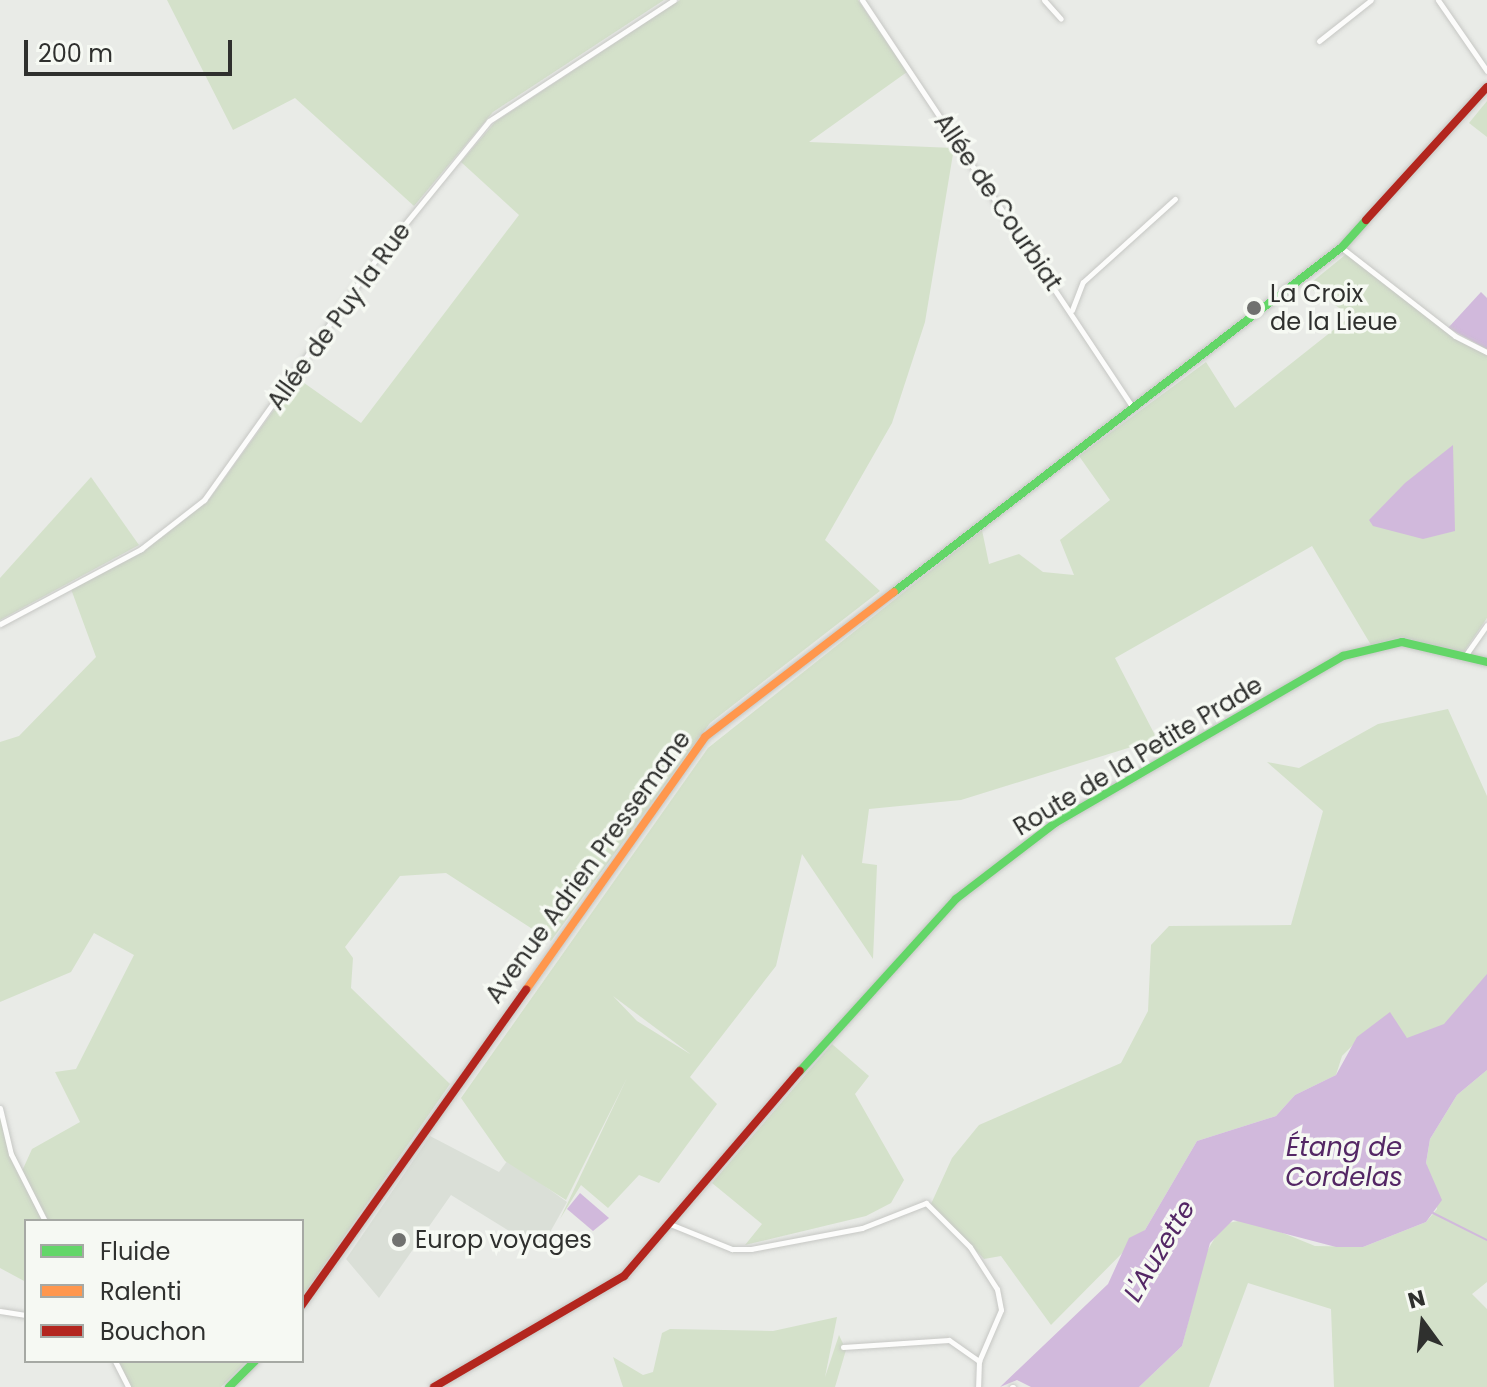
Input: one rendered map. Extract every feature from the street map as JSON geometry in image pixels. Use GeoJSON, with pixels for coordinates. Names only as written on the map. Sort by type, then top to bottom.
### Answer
{"type":"FeatureCollection","features":[{"type":"Feature","properties":{"kind":"main road","name":"Avenue Adrien Pressemane"},"geometry":{"type":"LineString","coordinates":[[304,1302],[705,737],[1342,247],[1487,87]]}},
{"type":"Feature","properties":{"kind":"main road","name":"Route de la Petite Prade"},"geometry":{"type":"LineString","coordinates":[[434,1387],[612,1285],[670,1224],[902,952],[956,899],[1055,823],[1343,656],[1402,642],[1487,662]]}},
{"type":"Feature","properties":{"kind":"main road"},"geometry":{"type":"LineString","coordinates":[[229,1387],[253,1363]]}},
{"type":"Feature","properties":{"kind":"street","name":"Allée de Puy la Rue"},"geometry":{"type":"LineString","coordinates":[[0,623],[141,549],[204,500],[370,267],[489,121],[674,0]]}},
{"type":"Feature","properties":{"kind":"street","name":"Allée de Courbiat"},"geometry":{"type":"LineString","coordinates":[[862,0],[1132,407]]}},
{"type":"Feature","properties":{"kind":"street"},"geometry":{"type":"LineString","coordinates":[[1044,0],[1061,19]]}},
{"type":"Feature","properties":{"kind":"street"},"geometry":{"type":"LineString","coordinates":[[1319,41],[1371,0]]}},
{"type":"Feature","properties":{"kind":"street"},"geometry":{"type":"LineString","coordinates":[[1438,0],[1487,71]]}},
{"type":"Feature","properties":{"kind":"street"},"geometry":{"type":"LineString","coordinates":[[1071,311],[1083,282],[1175,199]]}},
{"type":"Feature","properties":{"kind":"street"},"geometry":{"type":"LineString","coordinates":[[1342,247],[1455,336],[1487,352]]}},
{"type":"Feature","properties":{"kind":"street"},"geometry":{"type":"LineString","coordinates":[[1465,656],[1487,625]]}},
{"type":"Feature","properties":{"kind":"street"},"geometry":{"type":"LineString","coordinates":[[0,1108],[11,1154],[44,1219]]}},
{"type":"Feature","properties":{"kind":"street"},"geometry":{"type":"LineString","coordinates":[[670,1224],[732,1249],[751,1249],[862,1228],[926,1203],[970,1247],[997,1289],[999,1318],[979,1361],[978,1387]]}},
{"type":"Feature","properties":{"kind":"street"},"geometry":{"type":"LineString","coordinates":[[0,1311],[24,1315]]}},
{"type":"Feature","properties":{"kind":"street"},"geometry":{"type":"LineString","coordinates":[[843,1347],[949,1340],[979,1361]]}},
{"type":"Feature","properties":{"kind":"street"},"geometry":{"type":"LineString","coordinates":[[116,1363],[128,1387]]}},
{"type":"Feature","properties":{"kind":"shaded area","name":"Europ voyages"},"geometry":{"type":"Polygon","coordinates":[[[430,1136],[499,1172],[508,1160],[567,1202],[540,1250],[451,1195],[379,1298],[346,1259],[430,1136]]]}},
{"type":"Feature","properties":{"kind":"green space"},"geometry":{"type":"Polygon","coordinates":[[[167,0],[664,0],[493,112],[414,206],[295,98],[233,130],[167,0]]]}},
{"type":"Feature","properties":{"kind":"green space"},"geometry":{"type":"Polygon","coordinates":[[[680,0],[858,0],[907,72],[809,142],[954,148],[925,322],[892,423],[825,540],[880,591],[710,723],[551,941],[446,873],[400,876],[345,947],[353,958],[351,988],[450,1084],[304,1294],[304,1219],[46,1219],[22,1171],[32,1149],[80,1122],[55,1072],[76,1069],[134,955],[94,933],[71,972],[0,1002],[0,742],[19,736],[96,657],[71,589],[143,552],[208,501],[297,378],[361,423],[519,215],[461,162],[495,122],[680,0]]]}},
{"type":"Feature","properties":{"kind":"green space"},"geometry":{"type":"Polygon","coordinates":[[[1487,101],[1487,137],[1469,123],[1487,101]]]}},
{"type":"Feature","properties":{"kind":"green space"},"geometry":{"type":"Polygon","coordinates":[[[1350,251],[1457,335],[1487,348],[1487,618],[1463,653],[1402,637],[1371,645],[1312,546],[1115,658],[1157,739],[961,800],[869,809],[862,863],[877,865],[873,959],[802,854],[776,966],[690,1077],[717,1104],[659,1183],[639,1175],[608,1208],[581,1185],[560,1219],[627,1078],[566,1200],[505,1161],[461,1098],[708,748],[982,530],[989,564],[1019,554],[1043,572],[1074,575],[1060,540],[1110,500],[1079,456],[1206,362],[1235,408],[1351,316],[1307,286],[1350,251]],[[613,996],[637,1021],[690,1054],[613,996]]]}},
{"type":"Feature","properties":{"kind":"green space"},"geometry":{"type":"Polygon","coordinates":[[[91,477],[139,545],[0,620],[0,578],[91,477]]]}},
{"type":"Feature","properties":{"kind":"green space"},"geometry":{"type":"Polygon","coordinates":[[[1448,709],[1487,796],[1487,981],[1453,1021],[1412,1039],[1369,1029],[1342,1056],[1336,1075],[1295,1095],[1276,1116],[1197,1141],[1145,1230],[1051,1325],[1001,1256],[984,1259],[931,1204],[952,1158],[979,1125],[1121,1063],[1148,1011],[1151,945],[1169,926],[1291,925],[1323,811],[1267,762],[1299,768],[1378,724],[1448,709]]]}},
{"type":"Feature","properties":{"kind":"green space"},"geometry":{"type":"Polygon","coordinates":[[[832,1044],[869,1076],[855,1094],[904,1180],[891,1203],[866,1216],[745,1245],[762,1224],[712,1183],[832,1044]]]}},
{"type":"Feature","properties":{"kind":"green space"},"geometry":{"type":"Polygon","coordinates":[[[1487,1070],[1487,1282],[1472,1294],[1487,1309],[1487,1387],[1334,1387],[1331,1309],[1248,1283],[1209,1387],[1139,1387],[1182,1346],[1206,1253],[1223,1224],[1248,1219],[1315,1246],[1363,1247],[1426,1222],[1437,1209],[1426,1163],[1430,1139],[1457,1095],[1487,1070]]]}},
{"type":"Feature","properties":{"kind":"green space"},"geometry":{"type":"Polygon","coordinates":[[[0,1117],[41,1219],[24,1219],[24,1281],[0,1268],[0,1117]]]}},
{"type":"Feature","properties":{"kind":"green space"},"geometry":{"type":"Polygon","coordinates":[[[837,1317],[825,1377],[839,1335],[846,1350],[835,1387],[623,1387],[613,1357],[643,1375],[653,1372],[662,1333],[670,1329],[773,1331],[837,1317]]]}},
{"type":"Feature","properties":{"kind":"green space"},"geometry":{"type":"Polygon","coordinates":[[[119,1363],[245,1363],[221,1387],[131,1387],[119,1363]]]}},
{"type":"Feature","properties":{"kind":"water"},"geometry":{"type":"Polygon","coordinates":[[[1481,292],[1487,298],[1487,349],[1448,328],[1481,292]]]}},
{"type":"Feature","properties":{"kind":"water"},"geometry":{"type":"Polygon","coordinates":[[[1453,445],[1455,531],[1423,539],[1373,526],[1369,520],[1405,483],[1453,445]]]}},
{"type":"Feature","properties":{"kind":"water","name":"Étang de Cordelas"},"geometry":{"type":"Polygon","coordinates":[[[1487,974],[1487,1070],[1457,1095],[1430,1139],[1426,1163],[1442,1200],[1426,1222],[1363,1247],[1336,1247],[1233,1220],[1210,1243],[1182,1346],[1139,1387],[1031,1387],[1017,1380],[1000,1387],[1108,1284],[1129,1238],[1145,1230],[1197,1141],[1276,1116],[1295,1095],[1336,1075],[1357,1037],[1390,1012],[1407,1038],[1444,1024],[1487,974]]]}},
{"type":"Feature","properties":{"kind":"water"},"geometry":{"type":"Polygon","coordinates":[[[580,1193],[609,1218],[593,1231],[567,1209],[580,1193]]]}},
{"type":"Feature","properties":{"kind":"waterway"},"geometry":{"type":"LineString","coordinates":[[1433,1213],[1487,1240]]}},
{"type":"Feature","properties":{"kind":"traffic: fast"},"geometry":{"type":"LineString","coordinates":[[894,592],[1342,247],[1366,220]]}},
{"type":"Feature","properties":{"kind":"traffic: fast"},"geometry":{"type":"LineString","coordinates":[[800,1071],[956,899],[1055,823],[1343,656],[1402,642],[1487,662]]}},
{"type":"Feature","properties":{"kind":"traffic: fast"},"geometry":{"type":"LineString","coordinates":[[229,1387],[253,1363]]}},
{"type":"Feature","properties":{"kind":"traffic: slow"},"geometry":{"type":"LineString","coordinates":[[526,990],[705,737],[894,592]]}},
{"type":"Feature","properties":{"kind":"traffic: jam"},"geometry":{"type":"LineString","coordinates":[[1366,220],[1487,87]]}},
{"type":"Feature","properties":{"kind":"traffic: jam"},"geometry":{"type":"LineString","coordinates":[[304,1302],[526,990]]}},
{"type":"Feature","properties":{"kind":"traffic: jam"},"geometry":{"type":"LineString","coordinates":[[434,1387],[624,1276],[800,1071]]}},
{"type":"Feature","properties":{"kind":"place","name":"La Croix de la Lieue"},"geometry":{"type":"Point","coordinates":[1254,308]}},
{"type":"Feature","properties":{"kind":"place","name":"Europ voyages"},"geometry":{"type":"Point","coordinates":[399,1240]}},
{"type":"Feature","properties":{"kind":"water label","name":"L'Auzette"},"geometry":{"type":"Point","coordinates":[1160,1251]}}]}
